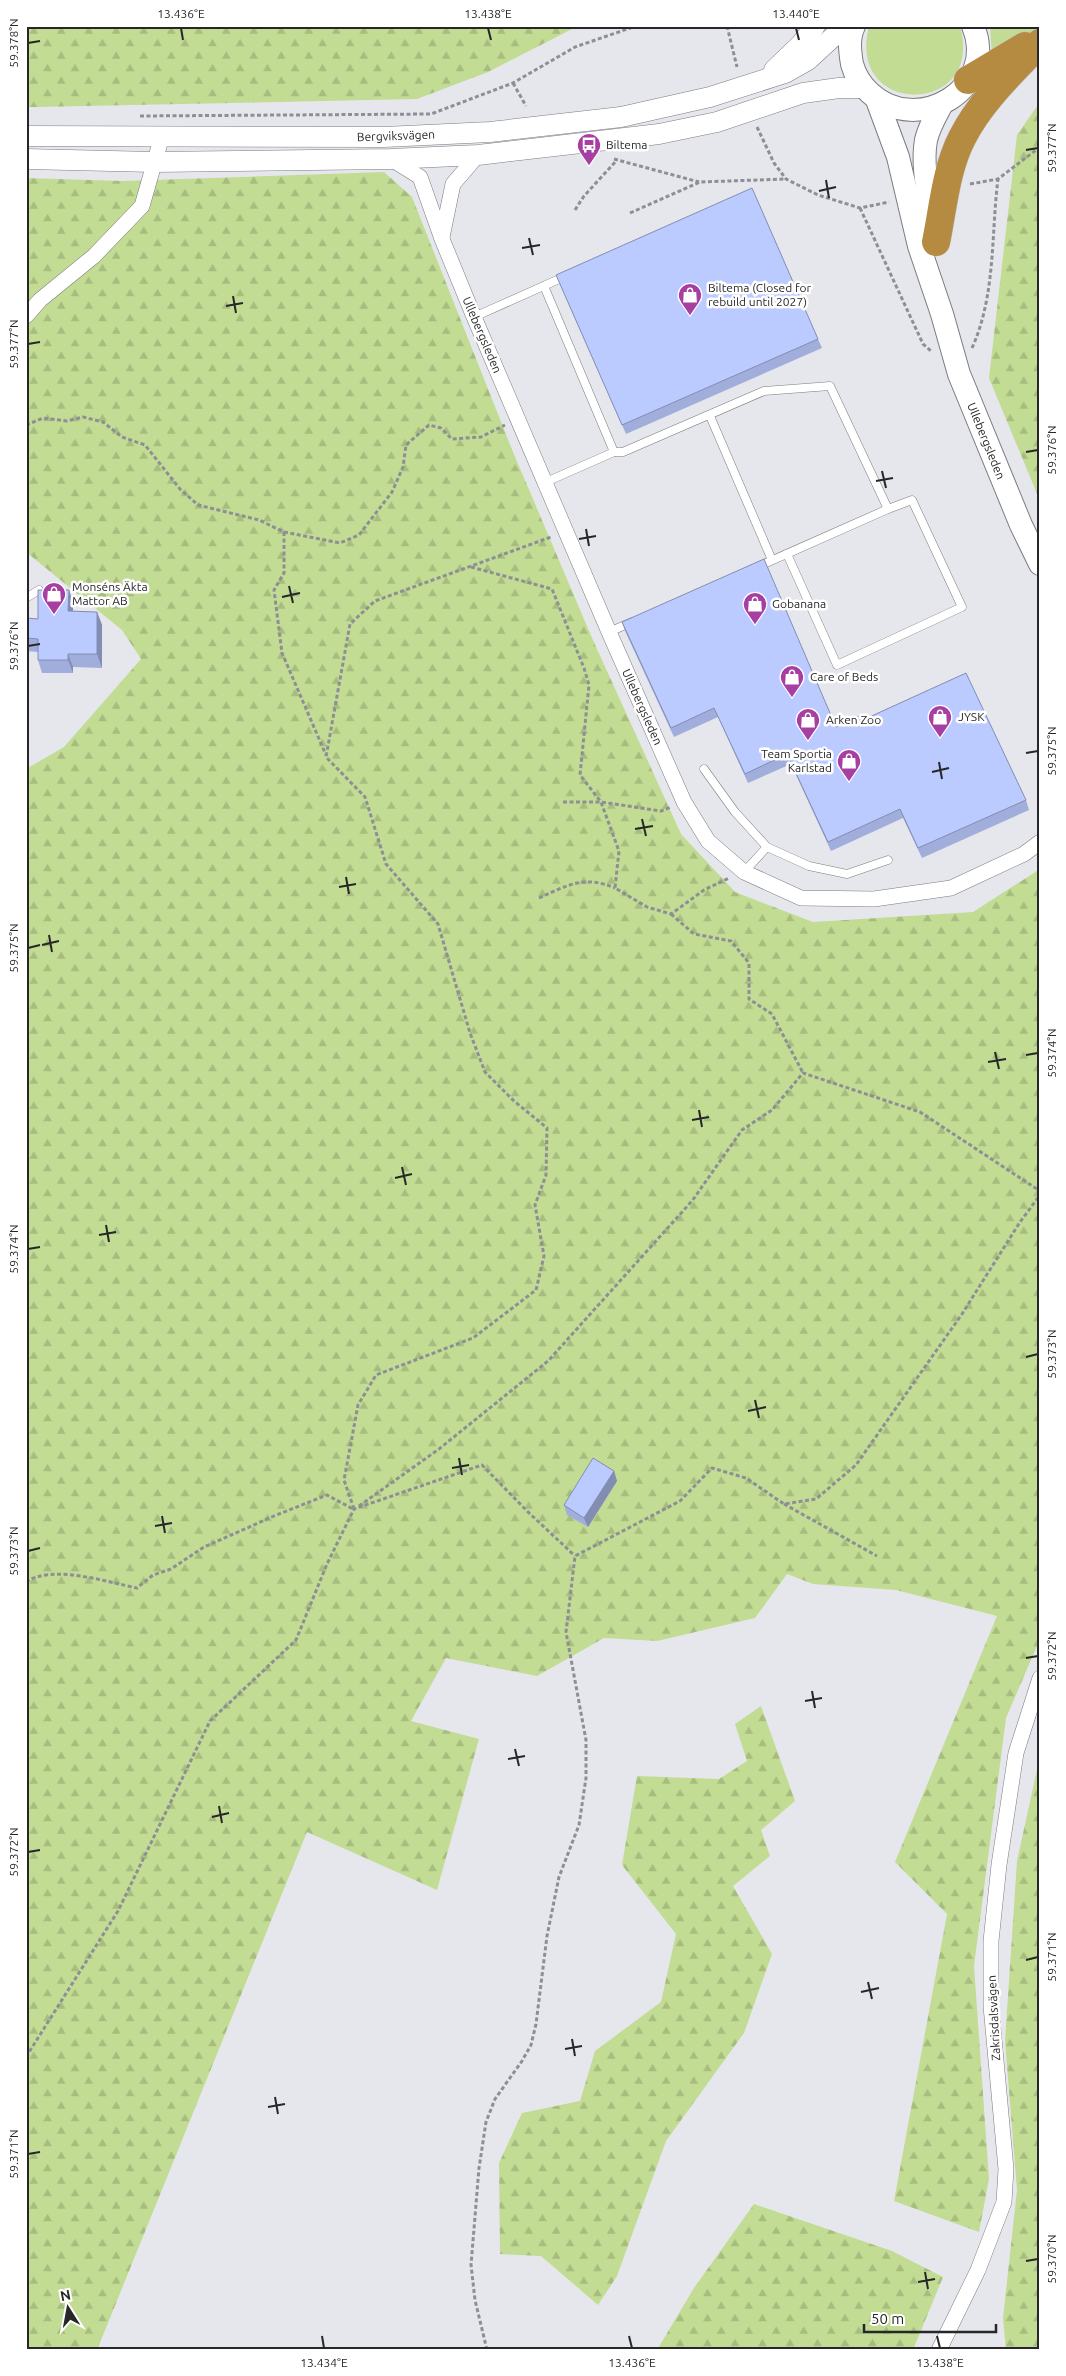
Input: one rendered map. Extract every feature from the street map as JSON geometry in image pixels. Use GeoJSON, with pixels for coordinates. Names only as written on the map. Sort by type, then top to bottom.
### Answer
{"type":"FeatureCollection","features":[{"type":"Feature","properties":{"kind":"highway"},"geometry":{"type":"LineString","coordinates":[[968,80],[1040,38]]}},
{"type":"Feature","properties":{"kind":"highway"},"geometry":{"type":"LineString","coordinates":[[936,242],[953,162],[962,139],[974,118],[991,97],[1040,44]]}},
{"type":"Feature","properties":{"kind":"main road","name":"Ullebergsleden"},"geometry":{"type":"LineString","coordinates":[[854,26],[850,50],[854,70],[871,94],[898,157],[918,246],[942,314],[959,374],[1020,525],[1040,564]]}},
{"type":"Feature","properties":{"kind":"main road"},"geometry":{"type":"LineString","coordinates":[[871,94],[892,108],[909,111],[926,110],[942,104],[957,94],[968,80],[975,65],[978,48],[973,26]]}},
{"type":"Feature","properties":{"kind":"main road","name":"Ullebergsleden"},"geometry":{"type":"LineString","coordinates":[[942,104],[926,139],[925,156],[926,176],[936,242],[942,314]]}},
{"type":"Feature","properties":{"kind":"street","name":"Bergviksvägen"},"geometry":{"type":"LineString","coordinates":[[761,81],[784,62],[815,26]]}},
{"type":"Feature","properties":{"kind":"street","name":"Bergviksvägen"},"geometry":{"type":"LineString","coordinates":[[26,136],[384,137],[490,132],[621,117],[710,98],[785,73],[808,60],[845,26]]}},
{"type":"Feature","properties":{"kind":"street","name":"Bergviksvägen"},"geometry":{"type":"LineString","coordinates":[[26,159],[154,162],[391,159],[478,155],[659,134],[717,122],[803,93],[839,88],[871,94]]}},
{"type":"Feature","properties":{"kind":"street"},"geometry":{"type":"LineString","coordinates":[[26,316],[40,300],[94,256],[142,206],[162,136]]}},
{"type":"Feature","properties":{"kind":"street"},"geometry":{"type":"LineString","coordinates":[[442,239],[453,184],[478,155]]}},
{"type":"Feature","properties":{"kind":"street","name":"Ullebergsleden"},"geometry":{"type":"LineString","coordinates":[[391,159],[420,177],[442,239],[474,317],[609,632],[684,802],[708,841],[744,872],[801,898],[874,899],[951,888],[1024,854],[1040,842]]}},
{"type":"Feature","properties":{"kind":"street","name":"Zakrisdalsvägen"},"geometry":{"type":"LineString","coordinates":[[939,2350],[978,2270],[1004,2202],[1006,2169],[991,2006],[991,1941],[999,1865],[1016,1753],[1040,1678]]}},
{"type":"Feature","properties":{"kind":"lane"},"geometry":{"type":"LineString","coordinates":[[474,317],[573,273]]}},
{"type":"Feature","properties":{"kind":"lane"},"geometry":{"type":"LineString","coordinates":[[544,286],[614,452]]}},
{"type":"Feature","properties":{"kind":"lane"},"geometry":{"type":"LineString","coordinates":[[546,482],[614,452],[623,452],[710,416],[764,391],[830,386],[888,509]]}},
{"type":"Feature","properties":{"kind":"lane"},"geometry":{"type":"LineString","coordinates":[[710,416],[772,560]]}},
{"type":"Feature","properties":{"kind":"lane"},"geometry":{"type":"LineString","coordinates":[[746,572],[888,509],[912,500],[962,606],[837,665],[787,554]]}},
{"type":"Feature","properties":{"kind":"lane"},"geometry":{"type":"LineString","coordinates":[[26,598],[39,590]]}},
{"type":"Feature","properties":{"kind":"lane"},"geometry":{"type":"LineString","coordinates":[[609,632],[641,619]]}},
{"type":"Feature","properties":{"kind":"lane"},"geometry":{"type":"LineString","coordinates":[[704,768],[735,812],[767,847],[809,866],[847,874],[888,860]]}},
{"type":"Feature","properties":{"kind":"lane"},"geometry":{"type":"LineString","coordinates":[[744,872],[767,847]]}},
{"type":"Feature","properties":{"kind":"path"},"geometry":{"type":"LineString","coordinates":[[132,116],[431,114],[513,83],[575,47],[636,26]]}},
{"type":"Feature","properties":{"kind":"path"},"geometry":{"type":"LineString","coordinates":[[727,26],[737,67]]}},
{"type":"Feature","properties":{"kind":"path"},"geometry":{"type":"LineString","coordinates":[[513,83],[526,106]]}},
{"type":"Feature","properties":{"kind":"path"},"geometry":{"type":"LineString","coordinates":[[754,120],[774,163],[786,179],[818,195],[860,208],[899,200]]}},
{"type":"Feature","properties":{"kind":"path"},"geometry":{"type":"LineString","coordinates":[[967,185],[998,179],[1040,147]]}},
{"type":"Feature","properties":{"kind":"path"},"geometry":{"type":"LineString","coordinates":[[608,156],[700,182],[786,179]]}},
{"type":"Feature","properties":{"kind":"path"},"geometry":{"type":"LineString","coordinates":[[575,210],[584,196],[617,160]]}},
{"type":"Feature","properties":{"kind":"path"},"geometry":{"type":"LineString","coordinates":[[860,208],[923,344],[959,374],[974,342],[983,315],[995,234],[998,179]]}},
{"type":"Feature","properties":{"kind":"path"},"geometry":{"type":"LineString","coordinates":[[630,213],[700,182]]}},
{"type":"Feature","properties":{"kind":"path"},"geometry":{"type":"LineString","coordinates":[[26,426],[43,418],[67,421],[83,417],[103,422],[122,437],[145,445],[180,490],[198,505],[259,520],[284,532],[340,543],[359,534],[392,492],[404,467],[406,445],[429,425],[441,428],[452,439],[470,439],[481,437],[519,420]]}},
{"type":"Feature","properties":{"kind":"path"},"geometry":{"type":"LineString","coordinates":[[326,756],[350,624],[375,601],[567,531]]}},
{"type":"Feature","properties":{"kind":"path"},"geometry":{"type":"LineString","coordinates":[[284,532],[284,573],[274,590],[282,653],[326,756],[366,797],[386,864],[438,924],[470,1033],[485,1072],[514,1101],[547,1128],[546,1175],[535,1204],[544,1256],[536,1290],[474,1338],[376,1375],[358,1405],[344,1480],[354,1509]]}},
{"type":"Feature","properties":{"kind":"path"},"geometry":{"type":"LineString","coordinates":[[470,567],[552,589],[589,685],[580,775],[601,802],[619,851],[615,888]]}},
{"type":"Feature","properties":{"kind":"path"},"geometry":{"type":"LineString","coordinates":[[563,802],[601,802],[661,811],[684,802]]}},
{"type":"Feature","properties":{"kind":"path"},"geometry":{"type":"LineString","coordinates":[[671,914],[704,890],[744,872]]}},
{"type":"Feature","properties":{"kind":"path"},"geometry":{"type":"LineString","coordinates":[[539,898],[576,882],[598,881],[615,888],[647,907],[671,914],[694,934],[731,940],[749,963],[749,999],[772,1014],[803,1073],[839,1084],[881,1101],[920,1112],[1040,1191]]}},
{"type":"Feature","properties":{"kind":"path"},"geometry":{"type":"LineString","coordinates":[[26,2058],[118,1911],[210,1721],[296,1640],[327,1564],[354,1509],[440,1449],[548,1361],[692,1201],[742,1130],[772,1110],[803,1073]]}},
{"type":"Feature","properties":{"kind":"path"},"geometry":{"type":"LineString","coordinates":[[784,1504],[816,1499],[856,1465],[962,1314],[1020,1222],[1040,1195]]}},
{"type":"Feature","properties":{"kind":"path"},"geometry":{"type":"LineString","coordinates":[[26,1582],[32,1578],[65,1573],[137,1588],[153,1575],[171,1569],[204,1547],[327,1495],[354,1509],[482,1465],[575,1556]]}},
{"type":"Feature","properties":{"kind":"path"},"geometry":{"type":"LineString","coordinates":[[575,1556],[680,1501],[712,1468],[746,1478],[784,1504],[877,1556]]}},
{"type":"Feature","properties":{"kind":"path"},"geometry":{"type":"LineString","coordinates":[[487,2350],[475,2300],[471,2265],[479,2168],[486,2122],[496,2098],[522,2062],[531,2045],[536,2024],[547,1936],[559,1878],[579,1825],[586,1778],[586,1740],[566,1632],[575,1556]]}},
{"type":"Feature","properties":{"kind":"green space"},"geometry":{"type":"Polygon","coordinates":[[[26,26],[578,26],[488,72],[417,99],[26,107],[26,26]]]}},
{"type":"Feature","properties":{"kind":"green space"},"geometry":{"type":"Polygon","coordinates":[[[869,26],[960,26],[963,56],[953,77],[936,90],[915,95],[894,91],[877,78],[867,56],[869,26]]]}},
{"type":"Feature","properties":{"kind":"green space"},"geometry":{"type":"Polygon","coordinates":[[[990,26],[1040,27],[992,56],[990,26]]]}},
{"type":"Feature","properties":{"kind":"green space"},"geometry":{"type":"Polygon","coordinates":[[[1040,102],[1040,501],[989,378],[1017,135],[1040,102]]]}},
{"type":"Feature","properties":{"kind":"green space"},"geometry":{"type":"Polygon","coordinates":[[[384,172],[412,197],[513,452],[592,638],[681,834],[735,892],[813,922],[973,912],[1040,869],[1040,1639],[1006,1718],[974,1966],[989,2179],[979,2232],[894,2201],[947,1914],[895,1862],[997,1616],[896,1590],[813,1584],[787,1574],[755,1618],[657,1641],[604,1638],[537,1676],[446,1658],[411,1721],[479,1739],[437,1890],[307,1832],[97,2350],[26,2350],[26,769],[64,747],[141,659],[122,630],[26,552],[26,178],[123,181],[384,172]]]}},
{"type":"Feature","properties":{"kind":"green space"},"geometry":{"type":"Polygon","coordinates":[[[761,1706],[795,1801],[761,1830],[770,1856],[733,1886],[772,1954],[744,2033],[666,2141],[617,2276],[598,2305],[541,2256],[500,2254],[499,2163],[522,2113],[580,2101],[595,2051],[661,2002],[676,1934],[622,1865],[637,1776],[719,1779],[747,1761],[735,1724],[761,1706]]]}},
{"type":"Feature","properties":{"kind":"green space"},"geometry":{"type":"Polygon","coordinates":[[[1040,1756],[1040,2350],[1006,2350],[1003,2318],[1017,2190],[1005,2041],[1017,1861],[1040,1756]]]}},
{"type":"Feature","properties":{"kind":"green space"},"geometry":{"type":"Polygon","coordinates":[[[754,2204],[892,2251],[943,2277],[913,2350],[657,2350],[694,2288],[754,2204]]]}},
{"type":"Feature","properties":{"kind":"building","name":"Biltema (Closed for rebuild until 2027)"},"geometry":{"type":"Polygon","coordinates":[[[752,188],[818,339],[622,425],[556,275],[752,188]]]}},
{"type":"Feature","properties":{"kind":"building"},"geometry":{"type":"Polygon","coordinates":[[[764,559],[836,727],[863,714],[865,719],[966,673],[1026,800],[918,848],[900,809],[828,842],[787,754],[745,774],[714,708],[671,728],[622,622],[764,559]]]}},
{"type":"Feature","properties":{"kind":"building"},"geometry":{"type":"Polygon","coordinates":[[[38,590],[69,590],[68,611],[97,612],[97,654],[68,654],[68,660],[38,660],[38,639],[26,638],[26,618],[38,619],[38,590]]]}},
{"type":"Feature","properties":{"kind":"building"},"geometry":{"type":"Polygon","coordinates":[[[593,1458],[614,1471],[584,1518],[564,1505],[593,1458]]]}},
{"type":"Feature","properties":{"kind":"place","name":"Biltema"},"geometry":{"type":"Point","coordinates":[589,166]}},
{"type":"Feature","properties":{"kind":"place","name":"Biltema (Closed for rebuild until 2027)"},"geometry":{"type":"Point","coordinates":[690,316]}},
{"type":"Feature","properties":{"kind":"place","name":"Monséns Äkta Mattor AB"},"geometry":{"type":"Point","coordinates":[54,615]}},
{"type":"Feature","properties":{"kind":"place","name":"Gobanana"},"geometry":{"type":"Point","coordinates":[755,625]}},
{"type":"Feature","properties":{"kind":"place","name":"Care of Beds"},"geometry":{"type":"Point","coordinates":[792,698]}},
{"type":"Feature","properties":{"kind":"place","name":"JYSK"},"geometry":{"type":"Point","coordinates":[940,738]}},
{"type":"Feature","properties":{"kind":"place","name":"Arken Zoo"},"geometry":{"type":"Point","coordinates":[808,741]}},
{"type":"Feature","properties":{"kind":"place","name":"Team Sportia Karlstad"},"geometry":{"type":"Point","coordinates":[849,782]}}]}
